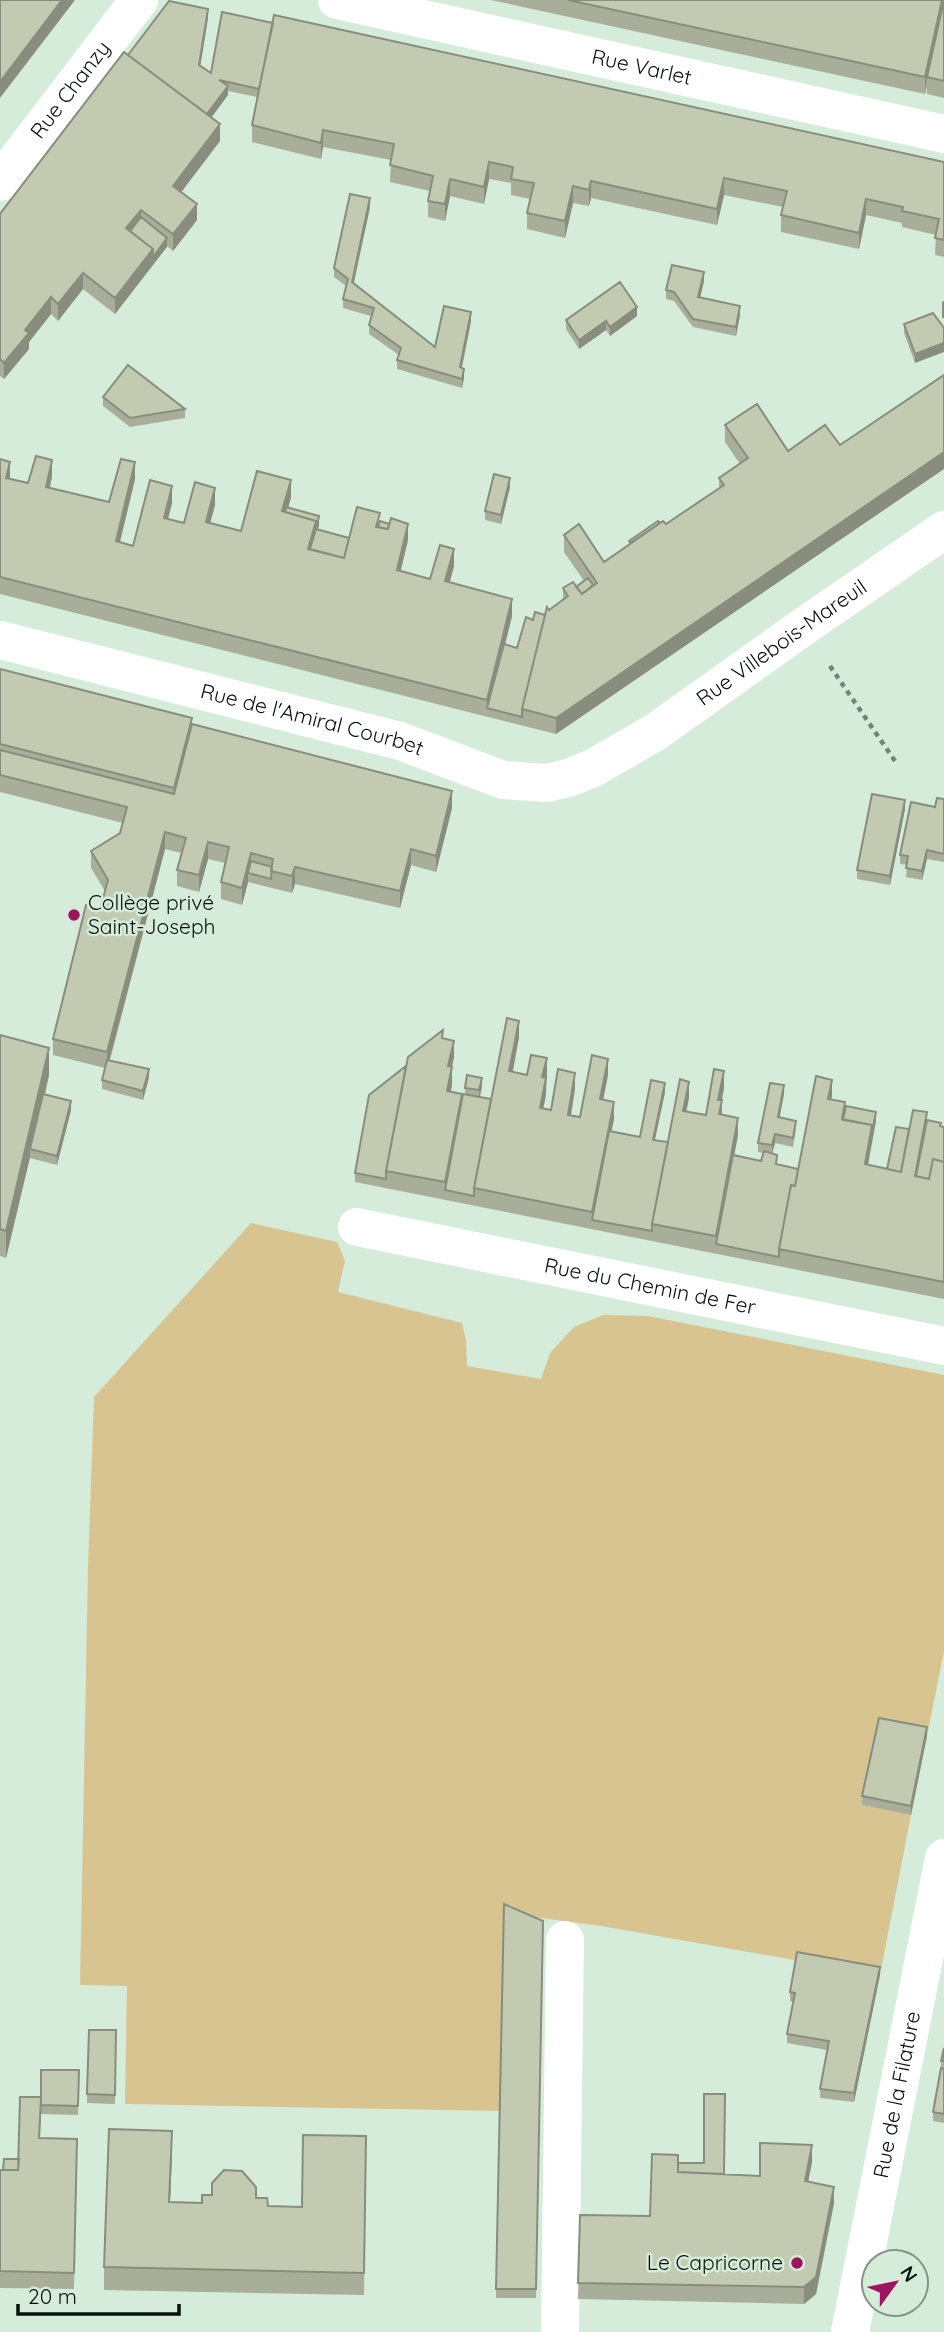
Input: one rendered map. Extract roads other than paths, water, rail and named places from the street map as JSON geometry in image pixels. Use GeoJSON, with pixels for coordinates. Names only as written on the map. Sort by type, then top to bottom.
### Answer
{"type":"FeatureCollection","features":[{"type":"Feature","properties":{"kind":"street","name":"Rue Chanzy"},"geometry":{"type":"LineString","coordinates":[[0,181],[139,0]]}},
{"type":"Feature","properties":{"kind":"street","name":"Rue Varlet"},"geometry":{"type":"LineString","coordinates":[[337,0],[944,134]]}},
{"type":"Feature","properties":{"kind":"street","name":"Rue Villebois-Mareuil"},"geometry":{"type":"LineString","coordinates":[[619,755],[944,530]]}},
{"type":"Feature","properties":{"kind":"street","name":"Rue de l'Amiral Courbet"},"geometry":{"type":"LineString","coordinates":[[0,640],[400,741],[503,780],[547,783],[568,778],[619,755]]}},
{"type":"Feature","properties":{"kind":"street","name":"Rue du Chemin de Fer"},"geometry":{"type":"LineString","coordinates":[[357,1227],[944,1346]]}},
{"type":"Feature","properties":{"kind":"street","name":"Rue de la Filature"},"geometry":{"type":"LineString","coordinates":[[850,2332],[944,1858]]}},
{"type":"Feature","properties":{"kind":"street"},"geometry":{"type":"LineString","coordinates":[[559,2332],[565,1940]]}},
{"type":"Feature","properties":{"kind":"place","name":"Collège privé Saint-Joseph"},"geometry":{"type":"Point","coordinates":[74,915]}},
{"type":"Feature","properties":{"kind":"place","name":"Le Capricorne"},"geometry":{"type":"Point","coordinates":[797,2263]}}]}
